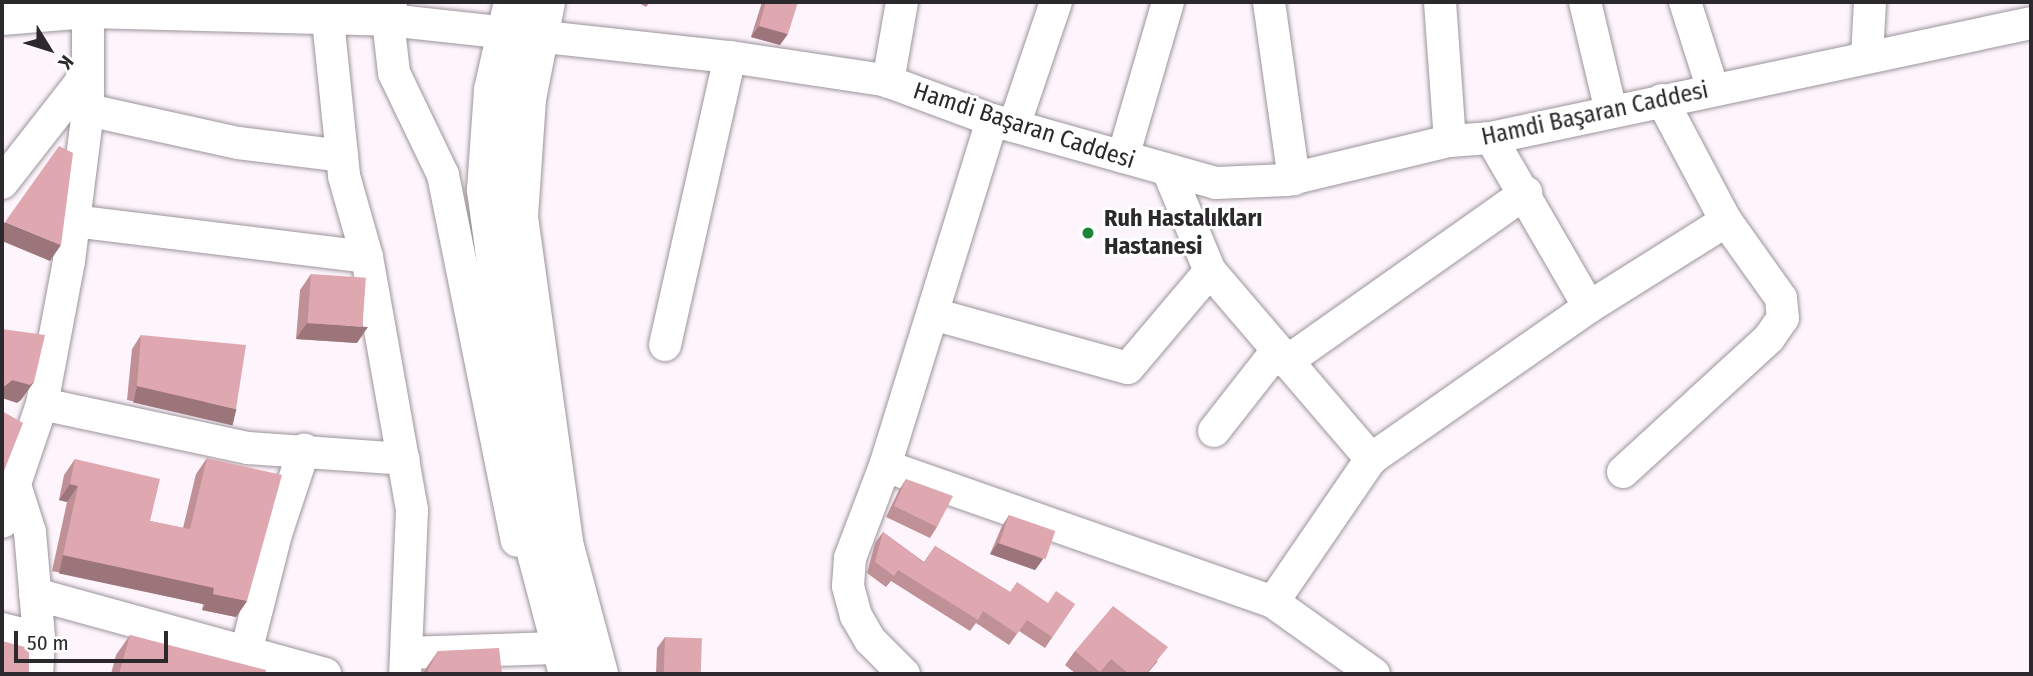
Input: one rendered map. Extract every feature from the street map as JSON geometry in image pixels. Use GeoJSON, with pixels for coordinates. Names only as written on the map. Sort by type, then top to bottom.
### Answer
{"type":"FeatureCollection","features":[{"type":"Feature","properties":{"kind":"main road"},"geometry":{"type":"LineString","coordinates":[[525,18],[487,141],[491,241],[535,550],[573,658]]}},
{"type":"Feature","properties":{"kind":"street"},"geometry":{"type":"LineString","coordinates":[[888,82],[902,2]]}},
{"type":"Feature","properties":{"kind":"street"},"geometry":{"type":"LineString","coordinates":[[904,674],[864,632],[848,586],[850,558],[885,467],[933,314],[1003,123],[1056,2]]}},
{"type":"Feature","properties":{"kind":"street"},"geometry":{"type":"LineString","coordinates":[[1123,157],[1168,2]]}},
{"type":"Feature","properties":{"kind":"street"},"geometry":{"type":"LineString","coordinates":[[1269,2],[1294,179]]}},
{"type":"Feature","properties":{"kind":"street"},"geometry":{"type":"LineString","coordinates":[[1440,2],[1450,141]]}},
{"type":"Feature","properties":{"kind":"street"},"geometry":{"type":"LineString","coordinates":[[1584,2],[1611,111]]}},
{"type":"Feature","properties":{"kind":"street"},"geometry":{"type":"LineString","coordinates":[[1685,2],[1713,90]]}},
{"type":"Feature","properties":{"kind":"street"},"geometry":{"type":"LineString","coordinates":[[1867,57],[1870,2]]}},
{"type":"Feature","properties":{"kind":"street"},"geometry":{"type":"LineString","coordinates":[[328,20],[342,156],[367,257],[412,510],[406,664],[573,658],[522,565],[443,175],[394,73],[389,11]]}},
{"type":"Feature","properties":{"kind":"street","name":"Hamdi Başaran Caddesi"},"geometry":{"type":"LineString","coordinates":[[2,19],[88,12],[328,20],[389,11],[525,18],[730,57],[888,82],[1003,123],[1169,173],[1216,183],[1294,179],[1450,141],[1491,138],[1867,57],[2025,16]]}},
{"type":"Feature","properties":{"kind":"street"},"geometry":{"type":"LineString","coordinates":[[2,522],[16,488],[37,418],[74,221],[88,110],[85,78],[88,12]]}},
{"type":"Feature","properties":{"kind":"street"},"geometry":{"type":"LineString","coordinates":[[664,345],[730,57]]}},
{"type":"Feature","properties":{"kind":"street"},"geometry":{"type":"LineString","coordinates":[[2,183],[85,78]]}},
{"type":"Feature","properties":{"kind":"street"},"geometry":{"type":"LineString","coordinates":[[1623,472],[1769,338],[1783,318],[1781,298],[1726,221],[1662,100]]}},
{"type":"Feature","properties":{"kind":"street"},"geometry":{"type":"LineString","coordinates":[[88,110],[238,143],[342,156]]}},
{"type":"Feature","properties":{"kind":"street"},"geometry":{"type":"LineString","coordinates":[[1491,138],[1526,193],[1589,307]]}},
{"type":"Feature","properties":{"kind":"street"},"geometry":{"type":"LineString","coordinates":[[1169,173],[1210,271],[1281,357],[1371,458]]}},
{"type":"Feature","properties":{"kind":"street"},"geometry":{"type":"LineString","coordinates":[[1214,431],[1281,357],[1526,193]]}},
{"type":"Feature","properties":{"kind":"street"},"geometry":{"type":"LineString","coordinates":[[74,221],[367,257]]}},
{"type":"Feature","properties":{"kind":"street"},"geometry":{"type":"LineString","coordinates":[[1272,602],[1371,458],[1589,307],[1726,221]]}},
{"type":"Feature","properties":{"kind":"street"},"geometry":{"type":"LineString","coordinates":[[933,314],[1128,368],[1210,271]]}},
{"type":"Feature","properties":{"kind":"street"},"geometry":{"type":"LineString","coordinates":[[2,416],[37,418],[248,448],[404,459]]}},
{"type":"Feature","properties":{"kind":"street"},"geometry":{"type":"LineString","coordinates":[[246,652],[276,534],[304,450]]}},
{"type":"Feature","properties":{"kind":"street"},"geometry":{"type":"LineString","coordinates":[[885,467],[1272,602],[1374,674]]}},
{"type":"Feature","properties":{"kind":"street"},"geometry":{"type":"LineString","coordinates":[[16,488],[30,532],[39,638],[37,674]]}},
{"type":"Feature","properties":{"kind":"street"},"geometry":{"type":"LineString","coordinates":[[35,594],[325,674]]}},
{"type":"Feature","properties":{"kind":"street"},"geometry":{"type":"LineString","coordinates":[[2,629],[39,638]]}},
{"type":"Feature","properties":{"kind":"building"},"geometry":{"type":"Polygon","coordinates":[[[766,2],[798,2],[788,34],[759,26],[766,2]]]}},
{"type":"Feature","properties":{"kind":"building"},"geometry":{"type":"Polygon","coordinates":[[[59,146],[73,153],[61,245],[5,222],[59,146]]]}},
{"type":"Feature","properties":{"kind":"building"},"geometry":{"type":"Polygon","coordinates":[[[311,274],[366,278],[362,327],[308,323],[311,274]]]}},
{"type":"Feature","properties":{"kind":"building"},"geometry":{"type":"Polygon","coordinates":[[[2,329],[45,335],[34,382],[30,385],[12,380],[2,388],[2,329]]]}},
{"type":"Feature","properties":{"kind":"building"},"geometry":{"type":"Polygon","coordinates":[[[141,335],[246,345],[236,409],[137,386],[141,335]]]}},
{"type":"Feature","properties":{"kind":"building"},"geometry":{"type":"Polygon","coordinates":[[[2,411],[23,423],[2,476],[2,411]]]}},
{"type":"Feature","properties":{"kind":"building"},"geometry":{"type":"Polygon","coordinates":[[[207,458],[282,475],[247,601],[213,594],[214,588],[63,555],[78,486],[70,484],[75,459],[160,479],[150,521],[190,529],[207,458]]]}},
{"type":"Feature","properties":{"kind":"building"},"geometry":{"type":"Polygon","coordinates":[[[906,479],[953,496],[937,527],[894,506],[906,479]]]}},
{"type":"Feature","properties":{"kind":"building"},"geometry":{"type":"Polygon","coordinates":[[[1009,515],[1055,531],[1046,559],[999,543],[1009,515]]]}},
{"type":"Feature","properties":{"kind":"building"},"geometry":{"type":"Polygon","coordinates":[[[883,532],[924,563],[935,546],[1010,592],[1017,582],[1048,603],[1056,591],[1075,604],[1052,637],[1027,620],[1017,634],[983,611],[978,620],[898,570],[894,576],[875,562],[883,532]]]}},
{"type":"Feature","properties":{"kind":"building"},"geometry":{"type":"Polygon","coordinates":[[[1113,606],[1168,647],[1146,674],[1129,674],[1111,659],[1100,672],[1075,651],[1113,606]]]}},
{"type":"Feature","properties":{"kind":"building"},"geometry":{"type":"Polygon","coordinates":[[[130,635],[266,670],[265,674],[119,674],[130,635]]]}},
{"type":"Feature","properties":{"kind":"building"},"geometry":{"type":"Polygon","coordinates":[[[665,637],[702,638],[701,674],[664,674],[665,637]]]}},
{"type":"Feature","properties":{"kind":"building"},"geometry":{"type":"Polygon","coordinates":[[[2,641],[29,648],[29,674],[2,674],[2,641]]]}},
{"type":"Feature","properties":{"kind":"building"},"geometry":{"type":"Polygon","coordinates":[[[499,648],[502,674],[429,674],[428,670],[438,651],[499,648]]]}},
{"type":"Feature","properties":{"kind":"place","name":"Ruh Hastalıkları Hastanesi"},"geometry":{"type":"Point","coordinates":[1088,233]}}]}
